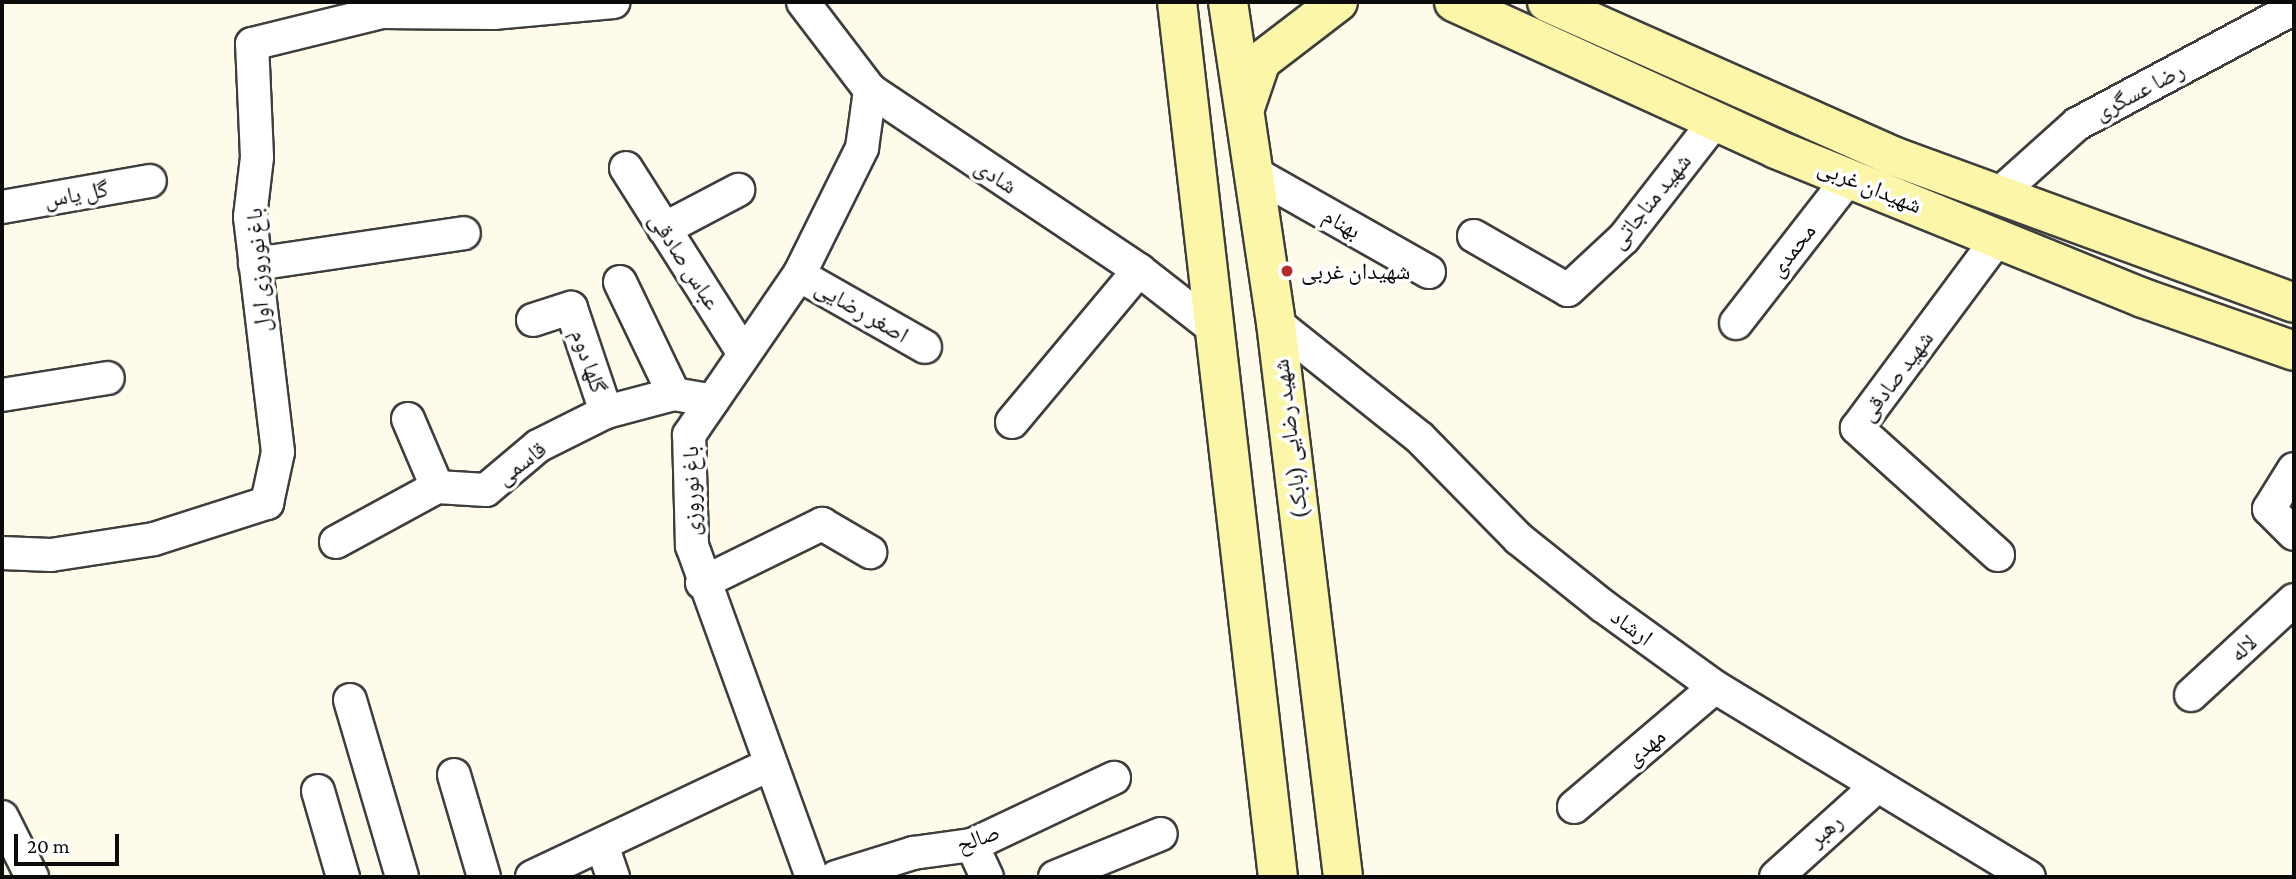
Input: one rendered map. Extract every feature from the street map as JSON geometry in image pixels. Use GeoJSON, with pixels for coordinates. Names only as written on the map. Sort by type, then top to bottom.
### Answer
{"type":"FeatureCollection","features":[{"type":"Feature","properties":{"kind":"main road"},"geometry":{"type":"LineString","coordinates":[[1177,2],[1271,875]]}},
{"type":"Feature","properties":{"kind":"main road","name":"شهید رضایی (بابک)"},"geometry":{"type":"LineString","coordinates":[[1228,2],[1276,323],[1343,877]]}},
{"type":"Feature","properties":{"kind":"main road"},"geometry":{"type":"LineString","coordinates":[[1245,111],[1261,61],[1338,2]]}},
{"type":"Feature","properties":{"kind":"main road","name":"شهیدان غربی"},"geometry":{"type":"LineString","coordinates":[[1454,2],[1715,121],[1849,178],[1998,239],[2282,346]]}},
{"type":"Feature","properties":{"kind":"main road","name":"شهیدان غربی"},"geometry":{"type":"LineString","coordinates":[[1547,2],[1893,156],[2292,302]]}},
{"type":"Feature","properties":{"kind":"main road"},"geometry":{"type":"LineString","coordinates":[[2282,346],[2292,302]]}},
{"type":"Feature","properties":{"kind":"street","name":"باغ نوروزی اول"},"geometry":{"type":"LineString","coordinates":[[2,553],[51,555],[154,539],[267,503],[278,452],[255,264],[252,44],[382,12],[493,13],[613,2]]}},
{"type":"Feature","properties":{"kind":"street","name":"شادی"},"geometry":{"type":"LineString","coordinates":[[803,2],[870,90],[1139,270],[1212,327]]}},
{"type":"Feature","properties":{"kind":"street","name":"رضا عسگری"},"geometry":{"type":"LineString","coordinates":[[1999,194],[2077,124],[2294,8]]}},
{"type":"Feature","properties":{"kind":"street","name":"باغ نوروزی"},"geometry":{"type":"LineString","coordinates":[[812,877],[767,766],[702,583],[692,546],[689,435],[799,275],[862,148],[870,90]]}},
{"type":"Feature","properties":{"kind":"street","name":"شهید مناجاتی"},"geometry":{"type":"LineString","coordinates":[[1474,236],[1569,290],[1625,238],[1715,121]]}},
{"type":"Feature","properties":{"kind":"street","name":"عباس صادقی"},"geometry":{"type":"LineString","coordinates":[[626,168],[744,354]]}},
{"type":"Feature","properties":{"kind":"street","name":"بهنام"},"geometry":{"type":"LineString","coordinates":[[1254,173],[1429,272]]}},
{"type":"Feature","properties":{"kind":"street","name":"محمدی"},"geometry":{"type":"LineString","coordinates":[[1736,323],[1849,178]]}},
{"type":"Feature","properties":{"kind":"street","name":"گل یاس"},"geometry":{"type":"LineString","coordinates":[[2,207],[150,181]]}},
{"type":"Feature","properties":{"kind":"street"},"geometry":{"type":"LineString","coordinates":[[664,229],[738,190]]}},
{"type":"Feature","properties":{"kind":"street"},"geometry":{"type":"LineString","coordinates":[[255,264],[464,233]]}},
{"type":"Feature","properties":{"kind":"street","name":"شهید صادقی"},"geometry":{"type":"LineString","coordinates":[[1998,239],[1857,428],[1998,555]]}},
{"type":"Feature","properties":{"kind":"street"},"geometry":{"type":"LineString","coordinates":[[1012,422],[1139,270]]}},
{"type":"Feature","properties":{"kind":"street","name":"اصغر رضایی"},"geometry":{"type":"LineString","coordinates":[[799,275],[925,347]]}},
{"type":"Feature","properties":{"kind":"street"},"geometry":{"type":"LineString","coordinates":[[620,282],[674,394]]}},
{"type":"Feature","properties":{"kind":"street","name":"گلها دوم"},"geometry":{"type":"LineString","coordinates":[[533,320],[571,308],[606,412]]}},
{"type":"Feature","properties":{"kind":"street","name":"ارشاد"},"geometry":{"type":"LineString","coordinates":[[1276,323],[1420,438],[1519,539],[1715,687],[2029,877]]}},
{"type":"Feature","properties":{"kind":"street"},"geometry":{"type":"LineString","coordinates":[[2,395],[108,378]]}},
{"type":"Feature","properties":{"kind":"street","name":"قاسمی"},"geometry":{"type":"LineString","coordinates":[[438,487],[486,490],[538,446],[606,412],[674,394],[712,401]]}},
{"type":"Feature","properties":{"kind":"street"},"geometry":{"type":"LineString","coordinates":[[336,542],[438,487],[408,419]]}},
{"type":"Feature","properties":{"kind":"street"},"geometry":{"type":"LineString","coordinates":[[2294,469],[2269,509],[2294,534]]}},
{"type":"Feature","properties":{"kind":"street"},"geometry":{"type":"LineString","coordinates":[[702,583],[822,524],[870,552]]}},
{"type":"Feature","properties":{"kind":"street","name":"لاله"},"geometry":{"type":"LineString","coordinates":[[2192,695],[2294,600]]}},
{"type":"Feature","properties":{"kind":"street","name":"مهدی"},"geometry":{"type":"LineString","coordinates":[[1574,807],[1715,687]]}},
{"type":"Feature","properties":{"kind":"street"},"geometry":{"type":"LineString","coordinates":[[350,700],[402,877]]}},
{"type":"Feature","properties":{"kind":"street"},"geometry":{"type":"LineString","coordinates":[[532,877],[767,766]]}},
{"type":"Feature","properties":{"kind":"street"},"geometry":{"type":"LineString","coordinates":[[454,775],[484,877]]}},
{"type":"Feature","properties":{"kind":"street","name":"صالح"},"geometry":{"type":"LineString","coordinates":[[836,877],[913,853],[972,845],[1114,778]]}},
{"type":"Feature","properties":{"kind":"street","name":"رهبر"},"geometry":{"type":"LineString","coordinates":[[1776,877],[1877,786]]}},
{"type":"Feature","properties":{"kind":"street"},"geometry":{"type":"LineString","coordinates":[[318,791],[343,877]]}},
{"type":"Feature","properties":{"kind":"street"},"geometry":{"type":"LineString","coordinates":[[2,817],[32,877]]}},
{"type":"Feature","properties":{"kind":"street"},"geometry":{"type":"LineString","coordinates":[[1055,877],[1161,834]]}},
{"type":"Feature","properties":{"kind":"street"},"geometry":{"type":"LineString","coordinates":[[602,845],[613,877]]}},
{"type":"Feature","properties":{"kind":"street"},"geometry":{"type":"LineString","coordinates":[[972,845],[986,877]]}},
{"type":"Feature","properties":{"kind":"place","name":"شهیدان غربی"},"geometry":{"type":"Point","coordinates":[1287,271]}}]}
